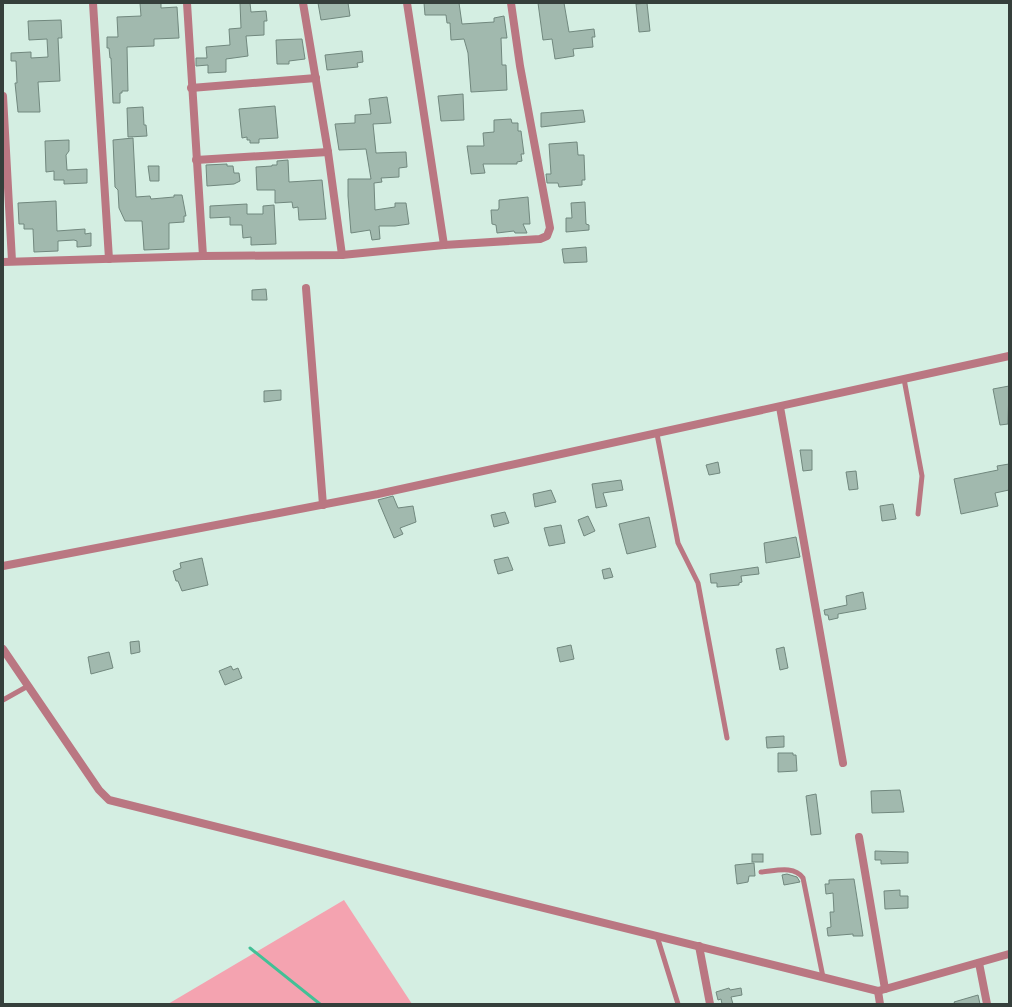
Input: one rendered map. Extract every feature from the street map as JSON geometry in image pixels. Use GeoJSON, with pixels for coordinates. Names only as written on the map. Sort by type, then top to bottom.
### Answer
{"type":"FeatureCollection","features":[{"type":"Feature","properties":{"kind":"street"},"geometry":{"type":"LineString","coordinates":[[93,3],[109,259]]}},
{"type":"Feature","properties":{"kind":"street"},"geometry":{"type":"LineString","coordinates":[[187,3],[191,88],[203,256]]}},
{"type":"Feature","properties":{"kind":"street"},"geometry":{"type":"LineString","coordinates":[[303,3],[328,152],[342,255]]}},
{"type":"Feature","properties":{"kind":"street"},"geometry":{"type":"LineString","coordinates":[[407,3],[444,245]]}},
{"type":"Feature","properties":{"kind":"street"},"geometry":{"type":"LineString","coordinates":[[3,262],[203,256],[342,255],[444,245],[540,239],[547,236],[550,228],[520,66],[511,3]]}},
{"type":"Feature","properties":{"kind":"street"},"geometry":{"type":"LineString","coordinates":[[191,88],[316,78]]}},
{"type":"Feature","properties":{"kind":"street"},"geometry":{"type":"LineString","coordinates":[[3,96],[12,261]]}},
{"type":"Feature","properties":{"kind":"street"},"geometry":{"type":"LineString","coordinates":[[196,160],[328,152]]}},
{"type":"Feature","properties":{"kind":"street"},"geometry":{"type":"LineString","coordinates":[[306,288],[323,505]]}},
{"type":"Feature","properties":{"kind":"street"},"geometry":{"type":"LineString","coordinates":[[3,566],[323,505],[657,434],[1009,356]]}},
{"type":"Feature","properties":{"kind":"street"},"geometry":{"type":"LineString","coordinates":[[780,407],[842,763]]}},
{"type":"Feature","properties":{"kind":"street"},"geometry":{"type":"LineString","coordinates":[[3,649],[99,790],[109,800],[823,977],[881,990],[1009,954]]}},
{"type":"Feature","properties":{"kind":"street"},"geometry":{"type":"LineString","coordinates":[[859,837],[881,990],[880,1004]]}},
{"type":"Feature","properties":{"kind":"street"},"geometry":{"type":"LineString","coordinates":[[699,946],[710,1004]]}},
{"type":"Feature","properties":{"kind":"street"},"geometry":{"type":"LineString","coordinates":[[978,963],[986,1004]]}},
{"type":"Feature","properties":{"kind":"lane"},"geometry":{"type":"LineString","coordinates":[[904,379],[922,476],[918,514]]}},
{"type":"Feature","properties":{"kind":"lane"},"geometry":{"type":"LineString","coordinates":[[657,434],[678,543],[698,583],[727,738]]}},
{"type":"Feature","properties":{"kind":"lane"},"geometry":{"type":"LineString","coordinates":[[3,700],[28,686]]}},
{"type":"Feature","properties":{"kind":"lane"},"geometry":{"type":"LineString","coordinates":[[761,872],[793,869],[799,872],[803,878],[823,977]]}},
{"type":"Feature","properties":{"kind":"lane"},"geometry":{"type":"LineString","coordinates":[[657,936],[678,1004]]}},
{"type":"Feature","properties":{"kind":"shaded area"},"geometry":{"type":"Polygon","coordinates":[[[344,900],[412,1004],[168,1004],[344,900]]]}},
{"type":"Feature","properties":{"kind":"building"},"geometry":{"type":"Polygon","coordinates":[[[140,3],[161,3],[161,8],[177,7],[179,38],[154,39],[154,46],[127,47],[128,91],[122,91],[122,93],[120,93],[120,103],[113,103],[111,58],[109,48],[107,48],[107,37],[118,37],[117,17],[141,16],[140,3]]]}},
{"type":"Feature","properties":{"kind":"building"},"geometry":{"type":"Polygon","coordinates":[[[240,3],[250,3],[251,12],[266,11],[267,21],[264,21],[264,35],[246,36],[248,56],[226,59],[226,72],[208,73],[208,65],[196,66],[196,58],[207,58],[206,47],[230,45],[229,29],[241,28],[240,3]]]}},
{"type":"Feature","properties":{"kind":"building"},"geometry":{"type":"Polygon","coordinates":[[[318,3],[348,3],[350,16],[321,20],[318,3]]]}},
{"type":"Feature","properties":{"kind":"building"},"geometry":{"type":"Polygon","coordinates":[[[424,3],[459,3],[462,24],[494,22],[494,18],[504,16],[507,38],[501,38],[502,65],[506,65],[507,90],[471,92],[468,53],[464,39],[451,40],[450,23],[447,23],[446,15],[425,15],[424,3]]]}},
{"type":"Feature","properties":{"kind":"building"},"geometry":{"type":"Polygon","coordinates":[[[538,3],[564,3],[569,32],[594,29],[595,37],[592,37],[593,47],[573,49],[574,56],[555,59],[552,39],[543,40],[538,3]]]}},
{"type":"Feature","properties":{"kind":"building"},"geometry":{"type":"Polygon","coordinates":[[[647,3],[650,31],[639,32],[636,4],[647,3]]]}},
{"type":"Feature","properties":{"kind":"building"},"geometry":{"type":"Polygon","coordinates":[[[61,20],[62,38],[58,38],[60,81],[38,82],[40,112],[18,112],[15,83],[17,83],[16,61],[11,61],[11,53],[31,52],[31,58],[48,57],[47,39],[29,40],[28,21],[61,20]]]}},
{"type":"Feature","properties":{"kind":"building"},"geometry":{"type":"Polygon","coordinates":[[[302,39],[305,59],[289,61],[289,64],[277,64],[276,40],[302,39]]]}},
{"type":"Feature","properties":{"kind":"building"},"geometry":{"type":"Polygon","coordinates":[[[362,51],[363,62],[357,63],[358,67],[327,70],[325,55],[362,51]]]}},
{"type":"Feature","properties":{"kind":"building"},"geometry":{"type":"Polygon","coordinates":[[[463,94],[464,120],[441,121],[438,96],[463,94]]]}},
{"type":"Feature","properties":{"kind":"building"},"geometry":{"type":"Polygon","coordinates":[[[387,97],[391,123],[373,124],[376,153],[406,152],[407,167],[399,168],[399,177],[381,178],[382,182],[374,183],[375,210],[395,207],[395,203],[406,203],[409,224],[379,226],[380,239],[372,240],[370,230],[351,233],[348,196],[348,179],[371,179],[366,149],[339,150],[335,124],[355,123],[355,115],[371,114],[369,99],[387,97]]]}},
{"type":"Feature","properties":{"kind":"building"},"geometry":{"type":"Polygon","coordinates":[[[275,106],[278,138],[259,139],[259,143],[250,143],[250,140],[247,140],[247,137],[242,138],[239,109],[275,106]]]}},
{"type":"Feature","properties":{"kind":"building"},"geometry":{"type":"Polygon","coordinates":[[[143,107],[144,125],[146,125],[147,136],[128,137],[127,108],[143,107]]]}},
{"type":"Feature","properties":{"kind":"building"},"geometry":{"type":"Polygon","coordinates":[[[583,110],[585,122],[541,127],[541,113],[583,110]]]}},
{"type":"Feature","properties":{"kind":"building"},"geometry":{"type":"Polygon","coordinates":[[[511,119],[512,123],[518,123],[518,131],[521,131],[524,154],[521,154],[522,161],[517,162],[517,164],[483,164],[485,173],[471,174],[467,146],[484,146],[483,133],[494,132],[494,120],[511,119]]]}},
{"type":"Feature","properties":{"kind":"building"},"geometry":{"type":"Polygon","coordinates":[[[133,138],[136,197],[150,196],[151,199],[182,195],[186,216],[184,216],[184,222],[169,223],[169,249],[144,250],[142,221],[125,221],[119,208],[118,190],[115,187],[113,140],[133,138]]]}},
{"type":"Feature","properties":{"kind":"building"},"geometry":{"type":"Polygon","coordinates":[[[69,140],[69,151],[66,155],[67,170],[87,169],[87,183],[64,184],[64,180],[54,180],[54,171],[46,172],[45,141],[69,140]]]}},
{"type":"Feature","properties":{"kind":"building"},"geometry":{"type":"Polygon","coordinates":[[[577,142],[578,155],[584,155],[585,180],[582,180],[582,185],[559,187],[558,183],[547,183],[546,174],[551,174],[549,144],[577,142]]]}},
{"type":"Feature","properties":{"kind":"building"},"geometry":{"type":"Polygon","coordinates":[[[288,160],[289,182],[322,180],[326,219],[299,220],[298,207],[293,208],[292,202],[275,203],[275,190],[257,190],[256,167],[277,165],[277,161],[288,160]]]}},
{"type":"Feature","properties":{"kind":"building"},"geometry":{"type":"Polygon","coordinates":[[[227,164],[227,166],[233,166],[234,173],[239,173],[240,181],[234,184],[207,186],[206,165],[227,164]]]}},
{"type":"Feature","properties":{"kind":"building"},"geometry":{"type":"Polygon","coordinates":[[[148,166],[159,166],[159,181],[150,181],[148,166]]]}},
{"type":"Feature","properties":{"kind":"building"},"geometry":{"type":"Polygon","coordinates":[[[528,197],[530,224],[523,224],[527,233],[515,233],[514,231],[497,233],[496,225],[492,224],[491,210],[498,210],[499,200],[528,197]]]}},
{"type":"Feature","properties":{"kind":"building"},"geometry":{"type":"Polygon","coordinates":[[[56,201],[57,231],[85,229],[85,234],[91,233],[91,246],[77,247],[77,241],[74,240],[58,241],[58,251],[34,252],[33,229],[24,229],[24,224],[19,224],[18,203],[56,201]]]}},
{"type":"Feature","properties":{"kind":"building"},"geometry":{"type":"Polygon","coordinates":[[[585,202],[586,224],[589,225],[589,230],[566,232],[566,218],[572,218],[571,203],[585,202]]]}},
{"type":"Feature","properties":{"kind":"building"},"geometry":{"type":"Polygon","coordinates":[[[247,204],[247,214],[263,214],[263,206],[274,205],[276,244],[251,245],[251,237],[243,238],[242,225],[230,225],[230,217],[210,218],[210,206],[247,204]]]}},
{"type":"Feature","properties":{"kind":"building"},"geometry":{"type":"Polygon","coordinates":[[[586,247],[587,262],[564,263],[562,249],[586,247]]]}},
{"type":"Feature","properties":{"kind":"building"},"geometry":{"type":"Polygon","coordinates":[[[266,289],[267,300],[252,300],[252,290],[266,289]]]}},
{"type":"Feature","properties":{"kind":"building"},"geometry":{"type":"Polygon","coordinates":[[[1009,386],[1008,424],[1000,425],[993,389],[1009,386]]]}},
{"type":"Feature","properties":{"kind":"building"},"geometry":{"type":"Polygon","coordinates":[[[281,390],[281,400],[264,402],[264,391],[281,390]]]}},
{"type":"Feature","properties":{"kind":"building"},"geometry":{"type":"Polygon","coordinates":[[[800,450],[812,450],[812,470],[803,471],[800,450]]]}},
{"type":"Feature","properties":{"kind":"building"},"geometry":{"type":"Polygon","coordinates":[[[718,462],[720,473],[709,475],[706,465],[718,462]]]}},
{"type":"Feature","properties":{"kind":"building"},"geometry":{"type":"Polygon","coordinates":[[[1009,464],[1009,490],[995,493],[998,506],[961,514],[954,479],[998,470],[997,466],[1009,464]]]}},
{"type":"Feature","properties":{"kind":"building"},"geometry":{"type":"Polygon","coordinates":[[[856,471],[858,489],[849,490],[846,472],[856,471]]]}},
{"type":"Feature","properties":{"kind":"building"},"geometry":{"type":"Polygon","coordinates":[[[621,480],[623,490],[603,493],[607,506],[596,508],[592,484],[621,480]]]}},
{"type":"Feature","properties":{"kind":"building"},"geometry":{"type":"Polygon","coordinates":[[[551,490],[556,502],[535,507],[533,494],[551,490]]]}},
{"type":"Feature","properties":{"kind":"building"},"geometry":{"type":"Polygon","coordinates":[[[393,496],[398,508],[413,506],[416,522],[400,528],[403,534],[394,538],[378,500],[393,496]]]}},
{"type":"Feature","properties":{"kind":"building"},"geometry":{"type":"Polygon","coordinates":[[[893,504],[896,519],[882,521],[880,506],[893,504]]]}},
{"type":"Feature","properties":{"kind":"building"},"geometry":{"type":"Polygon","coordinates":[[[505,512],[509,523],[494,527],[491,515],[505,512]]]}},
{"type":"Feature","properties":{"kind":"building"},"geometry":{"type":"Polygon","coordinates":[[[588,516],[595,531],[584,536],[578,520],[588,516]]]}},
{"type":"Feature","properties":{"kind":"building"},"geometry":{"type":"Polygon","coordinates":[[[649,517],[656,547],[627,554],[619,524],[649,517]]]}},
{"type":"Feature","properties":{"kind":"building"},"geometry":{"type":"Polygon","coordinates":[[[561,525],[565,543],[549,546],[544,528],[561,525]]]}},
{"type":"Feature","properties":{"kind":"building"},"geometry":{"type":"Polygon","coordinates":[[[796,537],[800,557],[766,563],[764,543],[796,537]]]}},
{"type":"Feature","properties":{"kind":"building"},"geometry":{"type":"Polygon","coordinates":[[[508,557],[513,570],[498,574],[494,560],[508,557]]]}},
{"type":"Feature","properties":{"kind":"building"},"geometry":{"type":"Polygon","coordinates":[[[202,558],[208,585],[182,591],[178,581],[176,581],[173,571],[181,568],[180,563],[202,558]]]}},
{"type":"Feature","properties":{"kind":"building"},"geometry":{"type":"Polygon","coordinates":[[[758,567],[759,574],[741,576],[742,582],[739,583],[739,585],[717,587],[717,583],[711,583],[710,574],[758,567]]]}},
{"type":"Feature","properties":{"kind":"building"},"geometry":{"type":"Polygon","coordinates":[[[610,568],[613,577],[604,579],[602,570],[610,568]]]}},
{"type":"Feature","properties":{"kind":"building"},"geometry":{"type":"Polygon","coordinates":[[[863,592],[866,609],[838,614],[838,618],[829,620],[828,615],[825,615],[824,610],[847,605],[846,596],[863,592]]]}},
{"type":"Feature","properties":{"kind":"building"},"geometry":{"type":"Polygon","coordinates":[[[139,641],[140,652],[131,654],[130,642],[139,641]]]}},
{"type":"Feature","properties":{"kind":"building"},"geometry":{"type":"Polygon","coordinates":[[[571,645],[574,659],[560,662],[557,648],[571,645]]]}},
{"type":"Feature","properties":{"kind":"building"},"geometry":{"type":"Polygon","coordinates":[[[784,647],[788,668],[780,670],[776,649],[784,647]]]}},
{"type":"Feature","properties":{"kind":"building"},"geometry":{"type":"Polygon","coordinates":[[[109,652],[113,668],[91,674],[88,657],[109,652]]]}},
{"type":"Feature","properties":{"kind":"building"},"geometry":{"type":"Polygon","coordinates":[[[231,666],[233,670],[238,668],[242,678],[225,685],[219,671],[231,666]]]}},
{"type":"Feature","properties":{"kind":"building"},"geometry":{"type":"Polygon","coordinates":[[[784,736],[784,747],[767,748],[766,737],[784,736]]]}},
{"type":"Feature","properties":{"kind":"building"},"geometry":{"type":"Polygon","coordinates":[[[778,753],[793,753],[793,755],[796,755],[797,771],[778,772],[778,753]]]}},
{"type":"Feature","properties":{"kind":"building"},"geometry":{"type":"Polygon","coordinates":[[[900,790],[904,812],[872,813],[871,791],[900,790]]]}},
{"type":"Feature","properties":{"kind":"building"},"geometry":{"type":"Polygon","coordinates":[[[816,794],[821,834],[811,835],[806,796],[816,794]]]}},
{"type":"Feature","properties":{"kind":"building"},"geometry":{"type":"Polygon","coordinates":[[[875,851],[908,852],[908,863],[881,864],[881,860],[875,860],[875,851]]]}},
{"type":"Feature","properties":{"kind":"building"},"geometry":{"type":"Polygon","coordinates":[[[752,854],[763,854],[763,862],[752,862],[752,854]]]}},
{"type":"Feature","properties":{"kind":"building"},"geometry":{"type":"Polygon","coordinates":[[[754,863],[755,876],[749,876],[748,882],[737,884],[735,865],[754,863]]]}},
{"type":"Feature","properties":{"kind":"building"},"geometry":{"type":"Polygon","coordinates":[[[787,874],[797,877],[800,882],[784,885],[782,875],[787,874]]]}},
{"type":"Feature","properties":{"kind":"building"},"geometry":{"type":"Polygon","coordinates":[[[854,879],[863,936],[853,936],[853,934],[828,936],[827,928],[831,927],[830,912],[834,912],[833,893],[826,894],[825,884],[829,884],[829,880],[854,879]]]}},
{"type":"Feature","properties":{"kind":"building"},"geometry":{"type":"Polygon","coordinates":[[[900,890],[900,896],[908,896],[908,908],[885,909],[884,891],[900,890]]]}},
{"type":"Feature","properties":{"kind":"building"},"geometry":{"type":"Polygon","coordinates":[[[729,988],[730,990],[741,988],[742,995],[731,997],[733,1004],[722,1004],[721,999],[718,1000],[716,992],[729,988]]]}},
{"type":"Feature","properties":{"kind":"building"},"geometry":{"type":"Polygon","coordinates":[[[978,995],[980,1004],[955,1004],[954,1002],[978,995]]]}},
{"type":"Feature","properties":{"kind":"waterway"},"geometry":{"type":"LineString","coordinates":[[250,948],[320,1004]]}}]}
